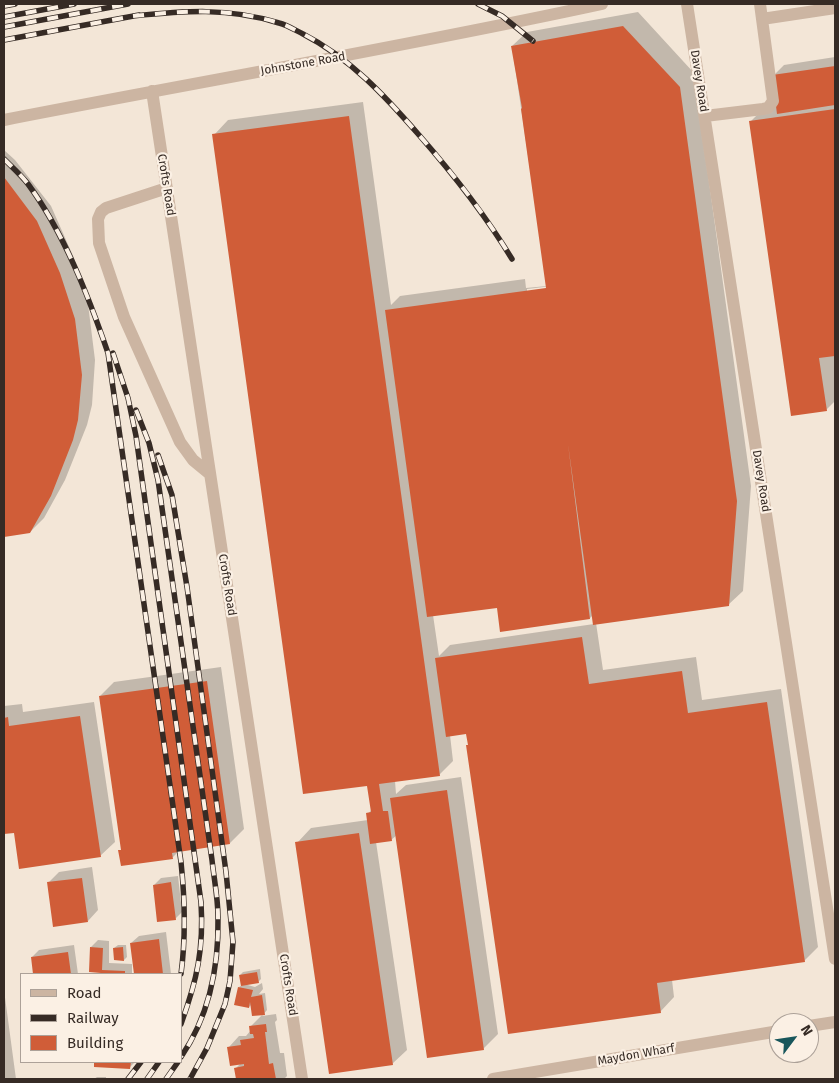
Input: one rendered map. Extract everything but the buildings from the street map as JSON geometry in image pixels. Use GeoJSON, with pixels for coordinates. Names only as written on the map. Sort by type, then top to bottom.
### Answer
{"type":"FeatureCollection","features":[{"type":"Feature","properties":{"kind":"street","name":"Johnstone Road"},"geometry":{"type":"LineString","coordinates":[[4,120],[152,91],[342,58],[602,4]]}},
{"type":"Feature","properties":{"kind":"street","name":"Davey Road"},"geometry":{"type":"LineString","coordinates":[[687,4],[835,959]]}},
{"type":"Feature","properties":{"kind":"street"},"geometry":{"type":"LineString","coordinates":[[705,116],[764,109],[771,105],[773,101],[760,4]]}},
{"type":"Feature","properties":{"kind":"street"},"geometry":{"type":"LineString","coordinates":[[762,19],[835,8]]}},
{"type":"Feature","properties":{"kind":"street","name":"Crofts Road"},"geometry":{"type":"LineString","coordinates":[[152,91],[302,1079]]}},
{"type":"Feature","properties":{"kind":"street"},"geometry":{"type":"LineString","coordinates":[[167,188],[106,208],[98,219],[99,244],[124,316],[180,442],[193,460],[210,474]]}},
{"type":"Feature","properties":{"kind":"street"},"geometry":{"type":"LineString","coordinates":[[819,1024],[835,1022]]}},
{"type":"Feature","properties":{"kind":"street","name":"Maydon Wharf"},"geometry":{"type":"LineString","coordinates":[[493,1079],[769,1033]]}},
{"type":"Feature","properties":{"kind":"railway"},"geometry":{"type":"LineString","coordinates":[[4,6],[15,4]]}},
{"type":"Feature","properties":{"kind":"railway"},"geometry":{"type":"LineString","coordinates":[[4,17],[74,4]]}},
{"type":"Feature","properties":{"kind":"railway"},"geometry":{"type":"LineString","coordinates":[[4,27],[128,4]]}},
{"type":"Feature","properties":{"kind":"railway"},"geometry":{"type":"LineString","coordinates":[[478,4],[502,16],[533,41]]}},
{"type":"Feature","properties":{"kind":"railway"},"geometry":{"type":"LineString","coordinates":[[133,16],[188,12],[242,14],[294,29],[336,54],[380,92],[406,120],[468,195],[512,259]]}},
{"type":"Feature","properties":{"kind":"railway"},"geometry":{"type":"LineString","coordinates":[[4,40],[139,15]]}},
{"type":"Feature","properties":{"kind":"railway"},"geometry":{"type":"LineString","coordinates":[[4,159],[28,184],[53,223],[74,265],[108,353],[181,862],[184,918],[181,973]]}},
{"type":"Feature","properties":{"kind":"railway"},"geometry":{"type":"LineString","coordinates":[[113,353],[128,398],[136,436],[201,902],[202,919],[198,964],[182,1021]]}},
{"type":"Feature","properties":{"kind":"railway"},"geometry":{"type":"LineString","coordinates":[[136,410],[149,443],[158,480],[212,860],[218,917],[217,954],[210,990],[199,1025],[182,1055]]}},
{"type":"Feature","properties":{"kind":"railway"},"geometry":{"type":"LineString","coordinates":[[158,455],[172,495],[187,587],[226,872],[233,942],[230,981],[225,1004],[207,1048],[190,1079]]}},
{"type":"Feature","properties":{"kind":"railway"},"geometry":{"type":"LineString","coordinates":[[128,1079],[140,1063]]}},
{"type":"Feature","properties":{"kind":"railway"},"geometry":{"type":"LineString","coordinates":[[147,1079],[158,1063]]}},
{"type":"Feature","properties":{"kind":"railway"},"geometry":{"type":"LineString","coordinates":[[166,1079],[177,1063]]}}]}
